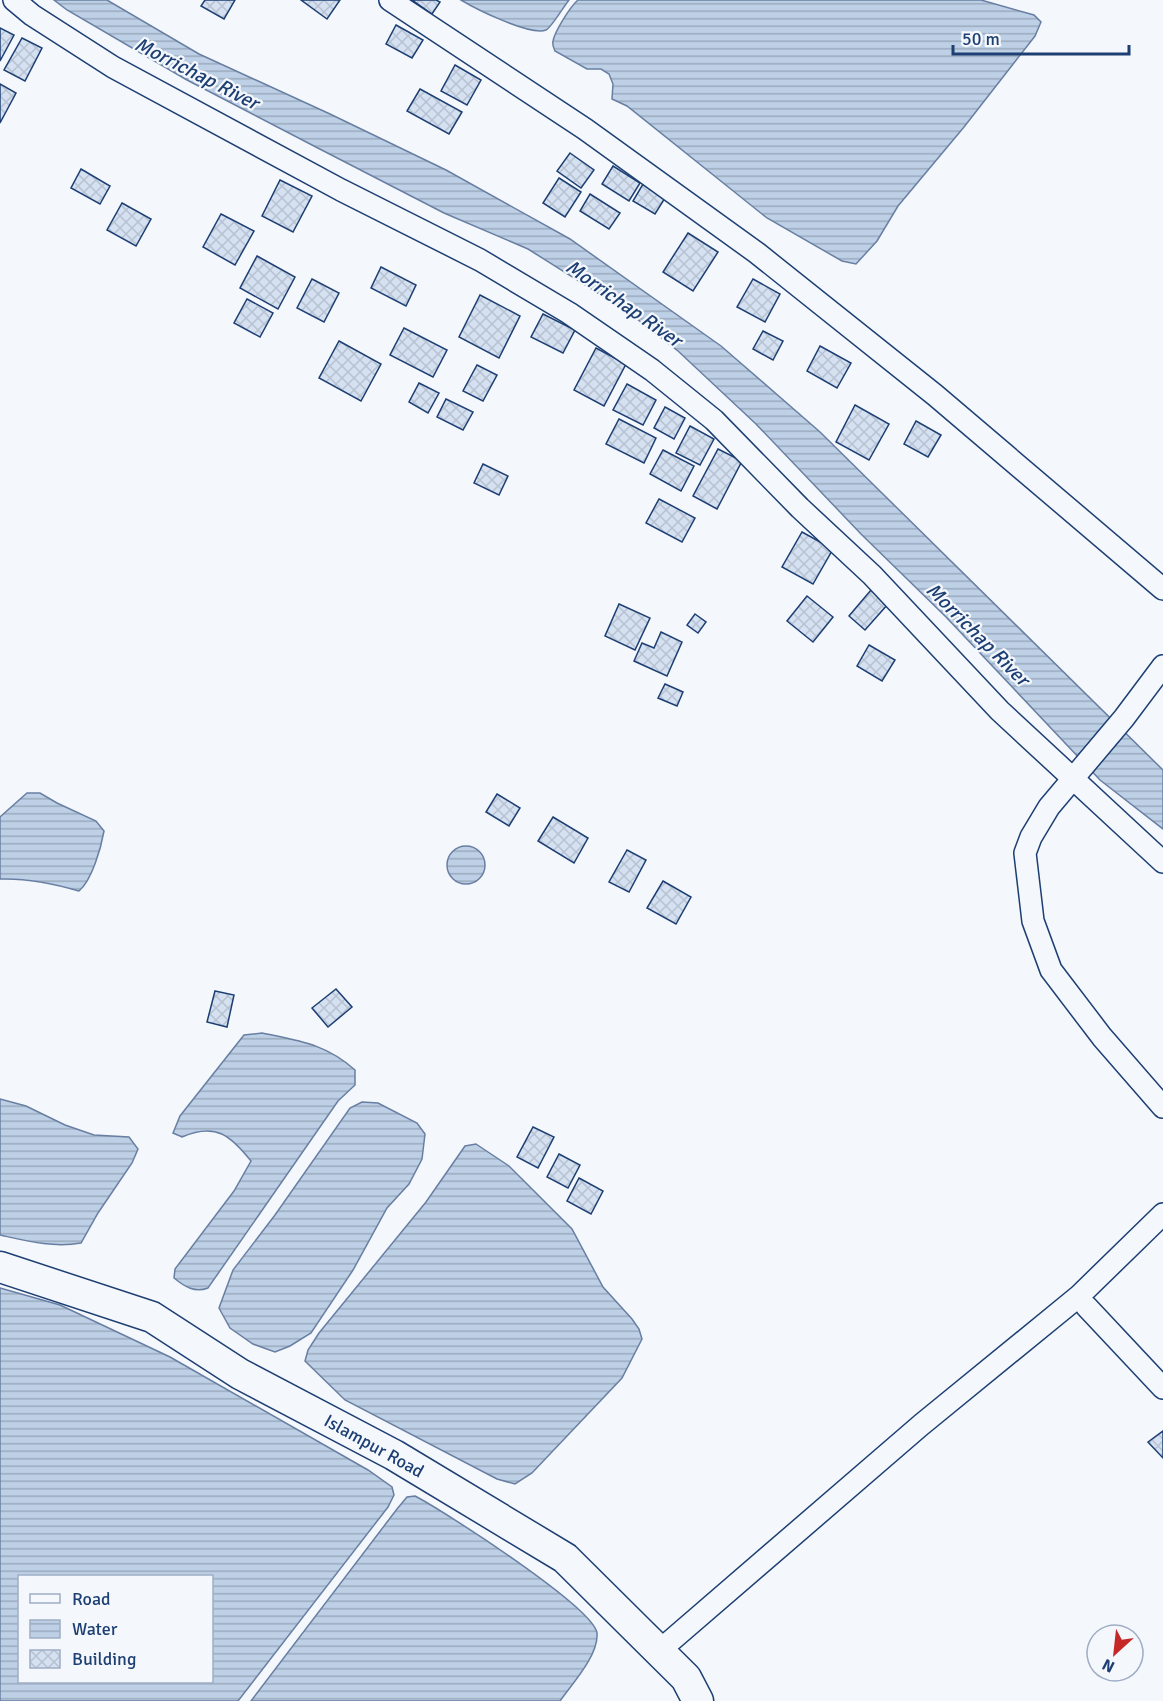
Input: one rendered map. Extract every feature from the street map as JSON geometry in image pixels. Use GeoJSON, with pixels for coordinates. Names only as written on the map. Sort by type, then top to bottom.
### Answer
{"type":"FeatureCollection","features":[{"type":"Feature","properties":{"kind":"street"},"geometry":{"type":"LineString","coordinates":[[14,0],[32,15],[113,67],[341,190],[480,260],[569,313],[652,370],[714,420],[800,508],[872,575],[1000,711],[1163,862]]}},
{"type":"Feature","properties":{"kind":"street"},"geometry":{"type":"LineString","coordinates":[[390,0],[585,129],[757,253],[935,395],[1163,589]]}},
{"type":"Feature","properties":{"kind":"street"},"geometry":{"type":"LineString","coordinates":[[1163,666],[1124,718],[1045,813],[1031,837],[1025,854],[1033,921],[1050,970],[1102,1037],[1163,1107]]}},
{"type":"Feature","properties":{"kind":"street"},"geometry":{"type":"LineString","coordinates":[[658,1651],[921,1425],[1079,1296],[1163,1214]]}},
{"type":"Feature","properties":{"kind":"street","name":"Islampur Road"},"geometry":{"type":"LineString","coordinates":[[0,1266],[152,1317],[240,1374],[394,1455],[565,1558],[686,1678],[698,1701]]}},
{"type":"Feature","properties":{"kind":"street"},"geometry":{"type":"LineString","coordinates":[[1086,1306],[1163,1388]]}},
{"type":"Feature","properties":{"kind":"water","name":"Morrichap River"},"geometry":{"type":"Polygon","coordinates":[[[54,0],[107,0],[199,54],[446,170],[570,239],[721,346],[820,432],[1163,770],[1163,829],[1100,780],[946,617],[861,534],[756,424],[678,351],[628,312],[528,249],[444,213],[187,80],[67,10],[54,0]]]}},
{"type":"Feature","properties":{"kind":"water"},"geometry":{"type":"Polygon","coordinates":[[[461,0],[569,0],[546,30],[538,31],[503,21],[461,0]]]}},
{"type":"Feature","properties":{"kind":"water"},"geometry":{"type":"Polygon","coordinates":[[[578,0],[981,0],[1034,15],[1041,22],[1035,36],[964,127],[898,206],[877,241],[856,264],[842,261],[767,218],[627,106],[612,99],[613,84],[609,74],[601,69],[587,69],[555,51],[553,42],[557,31],[567,13],[578,0]]]}},
{"type":"Feature","properties":{"kind":"water"},"geometry":{"type":"Polygon","coordinates":[[[27,793],[40,793],[96,821],[104,831],[92,872],[79,891],[40,882],[0,879],[0,817],[27,793]]]}},
{"type":"Feature","properties":{"kind":"water"},"geometry":{"type":"Polygon","coordinates":[[[466,846],[479,852],[485,865],[479,878],[466,884],[453,878],[447,865],[453,852],[466,846]]]}},
{"type":"Feature","properties":{"kind":"water"},"geometry":{"type":"Polygon","coordinates":[[[262,1033],[312,1045],[334,1054],[355,1070],[355,1085],[338,1101],[208,1288],[194,1289],[174,1278],[175,1269],[234,1191],[251,1161],[229,1138],[214,1131],[204,1131],[182,1137],[173,1133],[180,1116],[244,1035],[262,1033]]]}},
{"type":"Feature","properties":{"kind":"water"},"geometry":{"type":"Polygon","coordinates":[[[0,1099],[26,1106],[65,1125],[94,1135],[129,1137],[138,1149],[132,1163],[81,1243],[50,1244],[0,1235],[0,1099]]]}},
{"type":"Feature","properties":{"kind":"water"},"geometry":{"type":"Polygon","coordinates":[[[362,1102],[378,1103],[417,1123],[425,1134],[422,1159],[409,1184],[387,1208],[353,1270],[311,1333],[275,1352],[253,1344],[230,1328],[219,1308],[233,1270],[275,1215],[350,1108],[362,1102]]]}},
{"type":"Feature","properties":{"kind":"water"},"geometry":{"type":"Polygon","coordinates":[[[476,1144],[509,1166],[572,1229],[603,1287],[632,1319],[642,1339],[622,1378],[532,1473],[515,1484],[497,1479],[345,1400],[305,1361],[308,1350],[319,1333],[426,1202],[465,1146],[476,1144]]]}},
{"type":"Feature","properties":{"kind":"water"},"geometry":{"type":"Polygon","coordinates":[[[0,1288],[60,1305],[170,1357],[368,1470],[392,1487],[394,1495],[388,1507],[238,1701],[0,1701],[0,1288]]]}},
{"type":"Feature","properties":{"kind":"water"},"geometry":{"type":"Polygon","coordinates":[[[415,1496],[515,1560],[571,1603],[589,1620],[597,1633],[594,1651],[584,1669],[560,1701],[251,1701],[397,1509],[407,1497],[415,1496]]]}},
{"type":"Feature","properties":{"kind":"building"},"geometry":{"type":"Polygon","coordinates":[[[205,0],[235,0],[224,19],[201,6],[205,0]]]}},
{"type":"Feature","properties":{"kind":"building"},"geometry":{"type":"Polygon","coordinates":[[[301,0],[340,0],[327,19],[301,0]]]}},
{"type":"Feature","properties":{"kind":"building"},"geometry":{"type":"Polygon","coordinates":[[[412,0],[436,0],[440,2],[432,14],[412,0]]]}},
{"type":"Feature","properties":{"kind":"building"},"geometry":{"type":"Polygon","coordinates":[[[396,25],[423,40],[412,58],[386,44],[396,25]]]}},
{"type":"Feature","properties":{"kind":"building"},"geometry":{"type":"Polygon","coordinates":[[[0,28],[14,35],[0,61],[0,28]]]}},
{"type":"Feature","properties":{"kind":"building"},"geometry":{"type":"Polygon","coordinates":[[[22,38],[42,48],[25,81],[4,70],[22,38]]]}},
{"type":"Feature","properties":{"kind":"building"},"geometry":{"type":"Polygon","coordinates":[[[455,65],[481,80],[467,105],[441,91],[455,65]]]}},
{"type":"Feature","properties":{"kind":"building"},"geometry":{"type":"Polygon","coordinates":[[[0,84],[16,93],[0,123],[0,84]]]}},
{"type":"Feature","properties":{"kind":"building"},"geometry":{"type":"Polygon","coordinates":[[[420,89],[462,112],[449,134],[407,111],[420,89]]]}},
{"type":"Feature","properties":{"kind":"building"},"geometry":{"type":"Polygon","coordinates":[[[570,153],[594,170],[581,188],[557,171],[570,153]]]}},
{"type":"Feature","properties":{"kind":"building"},"geometry":{"type":"Polygon","coordinates":[[[613,166],[640,183],[629,201],[602,184],[613,166]]]}},
{"type":"Feature","properties":{"kind":"building"},"geometry":{"type":"Polygon","coordinates":[[[81,169],[110,186],[100,204],[71,188],[81,169]]]}},
{"type":"Feature","properties":{"kind":"building"},"geometry":{"type":"Polygon","coordinates":[[[559,178],[581,192],[565,217],[543,203],[559,178]]]}},
{"type":"Feature","properties":{"kind":"building"},"geometry":{"type":"Polygon","coordinates":[[[280,180],[312,196],[293,232],[262,216],[280,180]]]}},
{"type":"Feature","properties":{"kind":"building"},"geometry":{"type":"Polygon","coordinates":[[[643,184],[665,198],[655,214],[633,201],[643,184]]]}},
{"type":"Feature","properties":{"kind":"building"},"geometry":{"type":"Polygon","coordinates":[[[590,194],[620,213],[609,229],[580,211],[590,194]]]}},
{"type":"Feature","properties":{"kind":"building"},"geometry":{"type":"Polygon","coordinates":[[[122,203],[151,219],[136,246],[107,230],[122,203]]]}},
{"type":"Feature","properties":{"kind":"building"},"geometry":{"type":"Polygon","coordinates":[[[221,214],[254,231],[235,265],[203,247],[221,214]]]}},
{"type":"Feature","properties":{"kind":"building"},"geometry":{"type":"Polygon","coordinates":[[[688,233],[718,252],[693,291],[663,272],[688,233]]]}},
{"type":"Feature","properties":{"kind":"building"},"geometry":{"type":"Polygon","coordinates":[[[257,256],[295,277],[278,309],[240,288],[257,256]]]}},
{"type":"Feature","properties":{"kind":"building"},"geometry":{"type":"Polygon","coordinates":[[[381,267],[416,285],[406,306],[371,288],[381,267]]]}},
{"type":"Feature","properties":{"kind":"building"},"geometry":{"type":"Polygon","coordinates":[[[312,279],[339,293],[324,322],[297,308],[312,279]]]}},
{"type":"Feature","properties":{"kind":"building"},"geometry":{"type":"Polygon","coordinates":[[[753,279],[780,294],[765,322],[737,307],[753,279]]]}},
{"type":"Feature","properties":{"kind":"building"},"geometry":{"type":"Polygon","coordinates":[[[480,295],[520,316],[499,358],[459,337],[480,295]]]}},
{"type":"Feature","properties":{"kind":"building"},"geometry":{"type":"Polygon","coordinates":[[[247,299],[273,313],[260,337],[234,323],[247,299]]]}},
{"type":"Feature","properties":{"kind":"building"},"geometry":{"type":"Polygon","coordinates":[[[543,314],[575,330],[563,353],[531,337],[543,314]]]}},
{"type":"Feature","properties":{"kind":"building"},"geometry":{"type":"Polygon","coordinates":[[[404,328],[447,350],[433,377],[390,355],[404,328]]]}},
{"type":"Feature","properties":{"kind":"building"},"geometry":{"type":"Polygon","coordinates":[[[763,331],[783,341],[773,360],[753,349],[763,331]]]}},
{"type":"Feature","properties":{"kind":"building"},"geometry":{"type":"Polygon","coordinates":[[[339,341],[381,364],[361,401],[319,378],[339,341]]]}},
{"type":"Feature","properties":{"kind":"building"},"geometry":{"type":"Polygon","coordinates":[[[820,346],[851,363],[837,388],[807,371],[820,346]]]}},
{"type":"Feature","properties":{"kind":"building"},"geometry":{"type":"Polygon","coordinates":[[[596,348],[626,364],[604,406],[574,390],[596,348]]]}},
{"type":"Feature","properties":{"kind":"building"},"geometry":{"type":"Polygon","coordinates":[[[477,365],[497,375],[483,401],[463,391],[477,365]]]}},
{"type":"Feature","properties":{"kind":"building"},"geometry":{"type":"Polygon","coordinates":[[[419,383],[439,393],[428,413],[409,402],[419,383]]]}},
{"type":"Feature","properties":{"kind":"building"},"geometry":{"type":"Polygon","coordinates":[[[627,384],[656,400],[643,425],[613,410],[627,384]]]}},
{"type":"Feature","properties":{"kind":"building"},"geometry":{"type":"Polygon","coordinates":[[[446,399],[473,412],[463,430],[437,417],[446,399]]]}},
{"type":"Feature","properties":{"kind":"building"},"geometry":{"type":"Polygon","coordinates":[[[855,405],[889,424],[869,460],[836,442],[855,405]]]}},
{"type":"Feature","properties":{"kind":"building"},"geometry":{"type":"Polygon","coordinates":[[[665,407],[685,418],[674,439],[654,428],[665,407]]]}},
{"type":"Feature","properties":{"kind":"building"},"geometry":{"type":"Polygon","coordinates":[[[619,419],[656,438],[644,463],[606,444],[619,419]]]}},
{"type":"Feature","properties":{"kind":"building"},"geometry":{"type":"Polygon","coordinates":[[[916,421],[941,435],[928,457],[904,444],[916,421]]]}},
{"type":"Feature","properties":{"kind":"building"},"geometry":{"type":"Polygon","coordinates":[[[690,426],[714,439],[700,465],[676,453],[690,426]]]}},
{"type":"Feature","properties":{"kind":"building"},"geometry":{"type":"Polygon","coordinates":[[[718,449],[742,461],[717,509],[693,496],[718,449]]]}},
{"type":"Feature","properties":{"kind":"building"},"geometry":{"type":"Polygon","coordinates":[[[663,450],[694,466],[681,491],[650,474],[663,450]]]}},
{"type":"Feature","properties":{"kind":"building"},"geometry":{"type":"Polygon","coordinates":[[[483,464],[508,476],[499,495],[474,483],[483,464]]]}},
{"type":"Feature","properties":{"kind":"building"},"geometry":{"type":"Polygon","coordinates":[[[659,499],[695,518],[682,542],[646,523],[659,499]]]}},
{"type":"Feature","properties":{"kind":"building"},"geometry":{"type":"Polygon","coordinates":[[[802,532],[833,549],[813,584],[782,567],[802,532]]]}},
{"type":"Feature","properties":{"kind":"building"},"geometry":{"type":"Polygon","coordinates":[[[871,590],[888,604],[865,630],[849,616],[871,590]]]}},
{"type":"Feature","properties":{"kind":"building"},"geometry":{"type":"Polygon","coordinates":[[[807,596],[833,617],[813,642],[787,621],[807,596]]]}},
{"type":"Feature","properties":{"kind":"building"},"geometry":{"type":"Polygon","coordinates":[[[619,604],[650,618],[635,650],[605,636],[619,604]]]}},
{"type":"Feature","properties":{"kind":"building"},"geometry":{"type":"Polygon","coordinates":[[[695,614],[706,622],[698,633],[687,625],[695,614]]]}},
{"type":"Feature","properties":{"kind":"building"},"geometry":{"type":"Polygon","coordinates":[[[661,632],[682,642],[667,676],[634,661],[642,643],[654,648],[661,632]]]}},
{"type":"Feature","properties":{"kind":"building"},"geometry":{"type":"Polygon","coordinates":[[[869,645],[895,660],[882,681],[857,666],[869,645]]]}},
{"type":"Feature","properties":{"kind":"building"},"geometry":{"type":"Polygon","coordinates":[[[665,684],[683,692],[677,706],[658,698],[665,684]]]}},
{"type":"Feature","properties":{"kind":"building"},"geometry":{"type":"Polygon","coordinates":[[[497,794],[520,808],[509,826],[486,812],[497,794]]]}},
{"type":"Feature","properties":{"kind":"building"},"geometry":{"type":"Polygon","coordinates":[[[553,817],[588,838],[574,863],[538,841],[553,817]]]}},
{"type":"Feature","properties":{"kind":"building"},"geometry":{"type":"Polygon","coordinates":[[[627,850],[646,860],[629,892],[609,882],[627,850]]]}},
{"type":"Feature","properties":{"kind":"building"},"geometry":{"type":"Polygon","coordinates":[[[663,881],[691,897],[676,924],[647,908],[663,881]]]}},
{"type":"Feature","properties":{"kind":"building"},"geometry":{"type":"Polygon","coordinates":[[[336,989],[352,1007],[328,1027],[312,1008],[336,989]]]}},
{"type":"Feature","properties":{"kind":"building"},"geometry":{"type":"Polygon","coordinates":[[[215,991],[234,995],[227,1027],[207,1022],[215,991]]]}},
{"type":"Feature","properties":{"kind":"building"},"geometry":{"type":"Polygon","coordinates":[[[533,1127],[554,1137],[538,1168],[517,1157],[533,1127]]]}},
{"type":"Feature","properties":{"kind":"building"},"geometry":{"type":"Polygon","coordinates":[[[559,1154],[580,1165],[568,1188],[547,1177],[559,1154]]]}},
{"type":"Feature","properties":{"kind":"building"},"geometry":{"type":"Polygon","coordinates":[[[579,1178],[603,1191],[591,1214],[567,1201],[579,1178]]]}},
{"type":"Feature","properties":{"kind":"building"},"geometry":{"type":"Polygon","coordinates":[[[1163,1431],[1163,1458],[1148,1442],[1163,1431]]]}}]}
